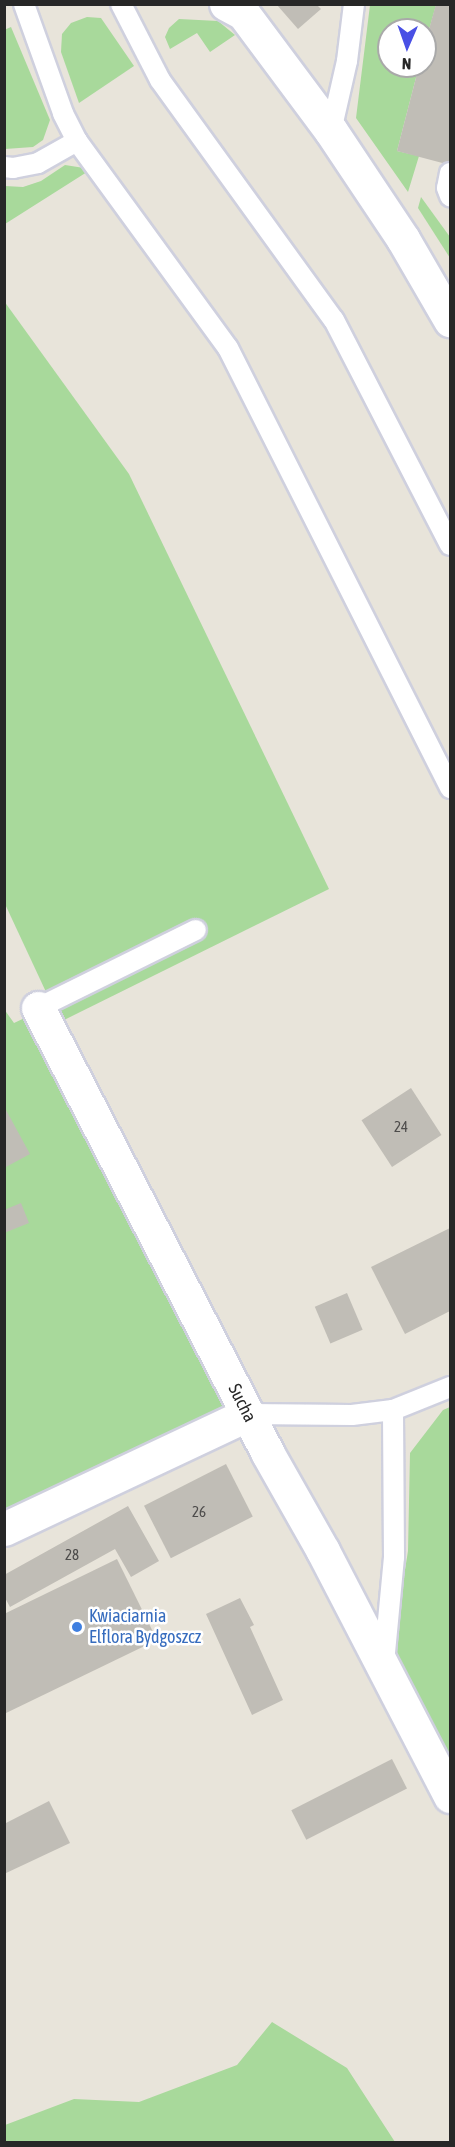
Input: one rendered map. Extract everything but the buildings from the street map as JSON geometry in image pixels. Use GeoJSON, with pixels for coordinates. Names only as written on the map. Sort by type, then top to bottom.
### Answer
{"type":"FeatureCollection","features":[{"type":"Feature","properties":{"kind":"street"},"geometry":{"type":"LineString","coordinates":[[226,4],[243,13],[331,131],[403,239],[450,320]]}},
{"type":"Feature","properties":{"kind":"street","name":"Sucha"},"geometry":{"type":"LineString","coordinates":[[38,1008],[248,1414],[384,1665],[450,1796]]}},
{"type":"Feature","properties":{"kind":"street"},"geometry":{"type":"LineString","coordinates":[[4,1529],[248,1414]]}},
{"type":"Feature","properties":{"kind":"lane"},"geometry":{"type":"LineString","coordinates":[[24,4],[63,113],[77,141],[228,348],[450,788]]}},
{"type":"Feature","properties":{"kind":"lane"},"geometry":{"type":"LineString","coordinates":[[121,4],[160,80],[334,320],[450,544]]}},
{"type":"Feature","properties":{"kind":"lane"},"geometry":{"type":"LineString","coordinates":[[331,131],[347,61],[354,4]]}},
{"type":"Feature","properties":{"kind":"lane"},"geometry":{"type":"LineString","coordinates":[[4,167],[13,168],[38,163],[77,141]]}},
{"type":"Feature","properties":{"kind":"lane"},"geometry":{"type":"LineString","coordinates":[[450,173],[447,188],[450,196]]}},
{"type":"Feature","properties":{"kind":"lane"},"geometry":{"type":"LineString","coordinates":[[38,1008],[196,930]]}},
{"type":"Feature","properties":{"kind":"lane"},"geometry":{"type":"LineString","coordinates":[[248,1414],[352,1415],[393,1410],[450,1387]]}},
{"type":"Feature","properties":{"kind":"lane"},"geometry":{"type":"LineString","coordinates":[[384,1665],[394,1557],[393,1410]]}},
{"type":"Feature","properties":{"kind":"green space"},"geometry":{"type":"Polygon","coordinates":[[[370,5],[436,5],[432,18],[377,18],[377,78],[416,78],[397,151],[419,156],[408,192],[356,118],[370,5]]]}},
{"type":"Feature","properties":{"kind":"green space"},"geometry":{"type":"Polygon","coordinates":[[[87,17],[101,18],[134,66],[79,103],[61,52],[62,34],[71,23],[87,17]]]}},
{"type":"Feature","properties":{"kind":"green space"},"geometry":{"type":"Polygon","coordinates":[[[179,19],[218,21],[235,35],[210,52],[197,33],[170,49],[165,37],[169,28],[179,19]]]}},
{"type":"Feature","properties":{"kind":"green space"},"geometry":{"type":"Polygon","coordinates":[[[11,27],[50,120],[43,140],[33,147],[5,149],[4,30],[11,27]]]}},
{"type":"Feature","properties":{"kind":"green space"},"geometry":{"type":"Polygon","coordinates":[[[65,165],[84,168],[87,172],[5,224],[5,186],[23,187],[41,181],[65,165]]]}},
{"type":"Feature","properties":{"kind":"green space"},"geometry":{"type":"Polygon","coordinates":[[[421,197],[450,237],[450,258],[418,208],[421,197]]]}},
{"type":"Feature","properties":{"kind":"green space"},"geometry":{"type":"Polygon","coordinates":[[[4,301],[129,474],[329,889],[60,1022],[5,904],[4,301]]]}},
{"type":"Feature","properties":{"kind":"green space"},"geometry":{"type":"Polygon","coordinates":[[[4,1009],[14,1023],[29,1016],[232,1411],[4,1517],[4,1009]]]}},
{"type":"Feature","properties":{"kind":"green space"},"geometry":{"type":"Polygon","coordinates":[[[450,1407],[450,1774],[391,1657],[408,1551],[410,1453],[443,1410],[450,1407]]]}},
{"type":"Feature","properties":{"kind":"green space"},"geometry":{"type":"Polygon","coordinates":[[[272,2022],[347,2068],[395,2142],[5,2142],[5,2125],[74,2099],[139,2102],[237,2065],[272,2022]]]}},
{"type":"Feature","properties":{"kind":"place","name":"Kwiaciarnia Elflora Bydgoszcz"},"geometry":{"type":"Point","coordinates":[77,1627]}}]}
